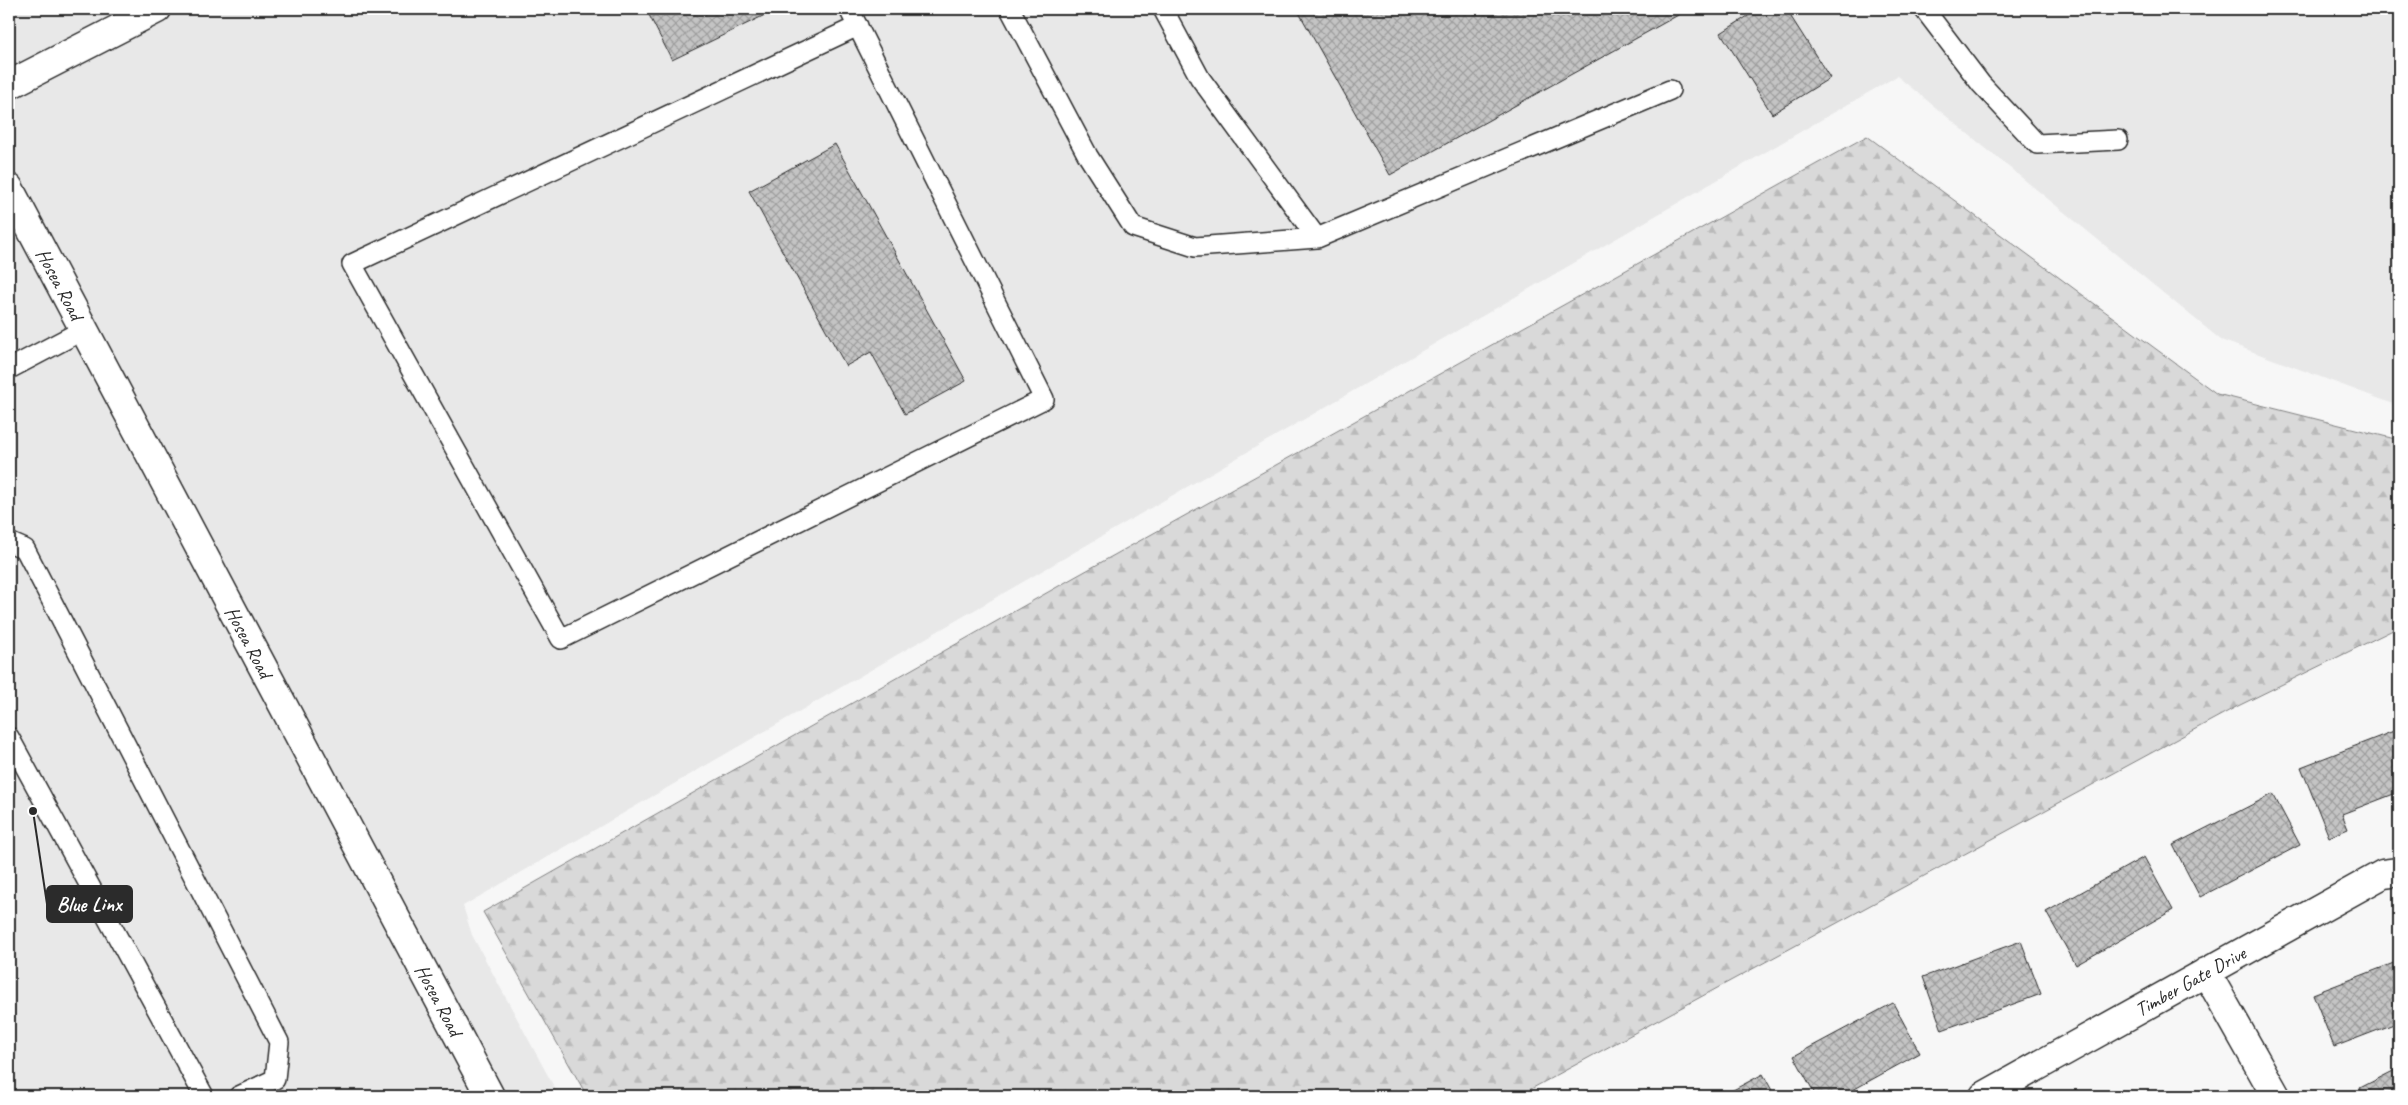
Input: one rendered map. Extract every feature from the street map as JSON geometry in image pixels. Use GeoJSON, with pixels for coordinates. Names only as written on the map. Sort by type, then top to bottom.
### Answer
{"type":"FeatureCollection","features":[{"type":"Feature","properties":{"kind":"street"},"geometry":{"type":"LineString","coordinates":[[9,84],[157,9]]}},
{"type":"Feature","properties":{"kind":"street","name":"Hosea Road"},"geometry":{"type":"LineString","coordinates":[[9,188],[490,1096]]}},
{"type":"Feature","properties":{"kind":"street","name":"Timber Gate Drive"},"geometry":{"type":"LineString","coordinates":[[1984,1096],[2383,874],[2399,872]]}},
{"type":"Feature","properties":{"kind":"street"},"geometry":{"type":"LineString","coordinates":[[2206,972],[2276,1096]]}},
{"type":"Feature","properties":{"kind":"lane"},"geometry":{"type":"LineString","coordinates":[[849,9],[858,26],[1044,398],[561,639],[352,264],[858,26]]}},
{"type":"Feature","properties":{"kind":"lane"},"geometry":{"type":"LineString","coordinates":[[1010,9],[1088,156],[1133,227],[1194,247],[1318,238],[1670,90]]}},
{"type":"Feature","properties":{"kind":"lane"},"geometry":{"type":"LineString","coordinates":[[1163,9],[1200,78],[1318,238]]}},
{"type":"Feature","properties":{"kind":"lane"},"geometry":{"type":"LineString","coordinates":[[1924,9],[1981,84],[2037,144],[2118,140]]}},
{"type":"Feature","properties":{"kind":"lane"},"geometry":{"type":"LineString","coordinates":[[9,369],[85,329]]}},
{"type":"Feature","properties":{"kind":"lane"},"geometry":{"type":"LineString","coordinates":[[9,542],[25,549],[279,1042],[275,1079],[239,1096]]}},
{"type":"Feature","properties":{"kind":"lane"},"geometry":{"type":"LineString","coordinates":[[9,737],[204,1096]]}},
{"type":"Feature","properties":{"kind":"shaded area"},"geometry":{"type":"Polygon","coordinates":[[[9,9],[2399,9],[2399,406],[2221,340],[1897,76],[463,906],[472,935],[559,1096],[9,1096],[9,9]]]}},
{"type":"Feature","properties":{"kind":"green space"},"geometry":{"type":"Polygon","coordinates":[[[1867,136],[2217,394],[2399,440],[2399,627],[2236,707],[1518,1096],[587,1096],[483,912],[1073,578],[1867,136]]]}},
{"type":"Feature","properties":{"kind":"building"},"geometry":{"type":"Polygon","coordinates":[[[646,9],[764,9],[767,14],[672,60],[646,9]]]}},
{"type":"Feature","properties":{"kind":"building"},"geometry":{"type":"Polygon","coordinates":[[[1297,9],[1689,9],[1390,175],[1297,9]]]}},
{"type":"Feature","properties":{"kind":"building"},"geometry":{"type":"Polygon","coordinates":[[[1759,9],[1786,9],[1830,78],[1772,114],[1721,33],[1759,9]]]}},
{"type":"Feature","properties":{"kind":"building"},"geometry":{"type":"Polygon","coordinates":[[[835,144],[966,381],[905,414],[871,352],[846,366],[749,191],[835,144]]]}},
{"type":"Feature","properties":{"kind":"building"},"geometry":{"type":"Polygon","coordinates":[[[2399,729],[2399,792],[2342,814],[2348,829],[2329,837],[2301,767],[2399,729]]]}},
{"type":"Feature","properties":{"kind":"building"},"geometry":{"type":"Polygon","coordinates":[[[2273,794],[2300,845],[2200,897],[2173,845],[2273,794]]]}},
{"type":"Feature","properties":{"kind":"building"},"geometry":{"type":"Polygon","coordinates":[[[2144,857],[2173,910],[2076,965],[2046,912],[2144,857]]]}},
{"type":"Feature","properties":{"kind":"building"},"geometry":{"type":"Polygon","coordinates":[[[2021,941],[2041,994],[1942,1030],[1923,977],[2021,941]]]}},
{"type":"Feature","properties":{"kind":"building"},"geometry":{"type":"Polygon","coordinates":[[[2399,961],[2399,1022],[2334,1047],[2313,994],[2399,961]]]}},
{"type":"Feature","properties":{"kind":"building"},"geometry":{"type":"Polygon","coordinates":[[[1893,1003],[1920,1053],[1842,1096],[1816,1096],[1794,1056],[1893,1003]]]}},
{"type":"Feature","properties":{"kind":"building"},"geometry":{"type":"Polygon","coordinates":[[[2399,1068],[2399,1096],[2364,1096],[2360,1088],[2399,1068]]]}},
{"type":"Feature","properties":{"kind":"building"},"geometry":{"type":"Polygon","coordinates":[[[1763,1074],[1775,1096],[1722,1096],[1763,1074]]]}},
{"type":"Feature","properties":{"kind":"place","name":"Blue Linx"},"geometry":{"type":"Point","coordinates":[33,811]}}]}
